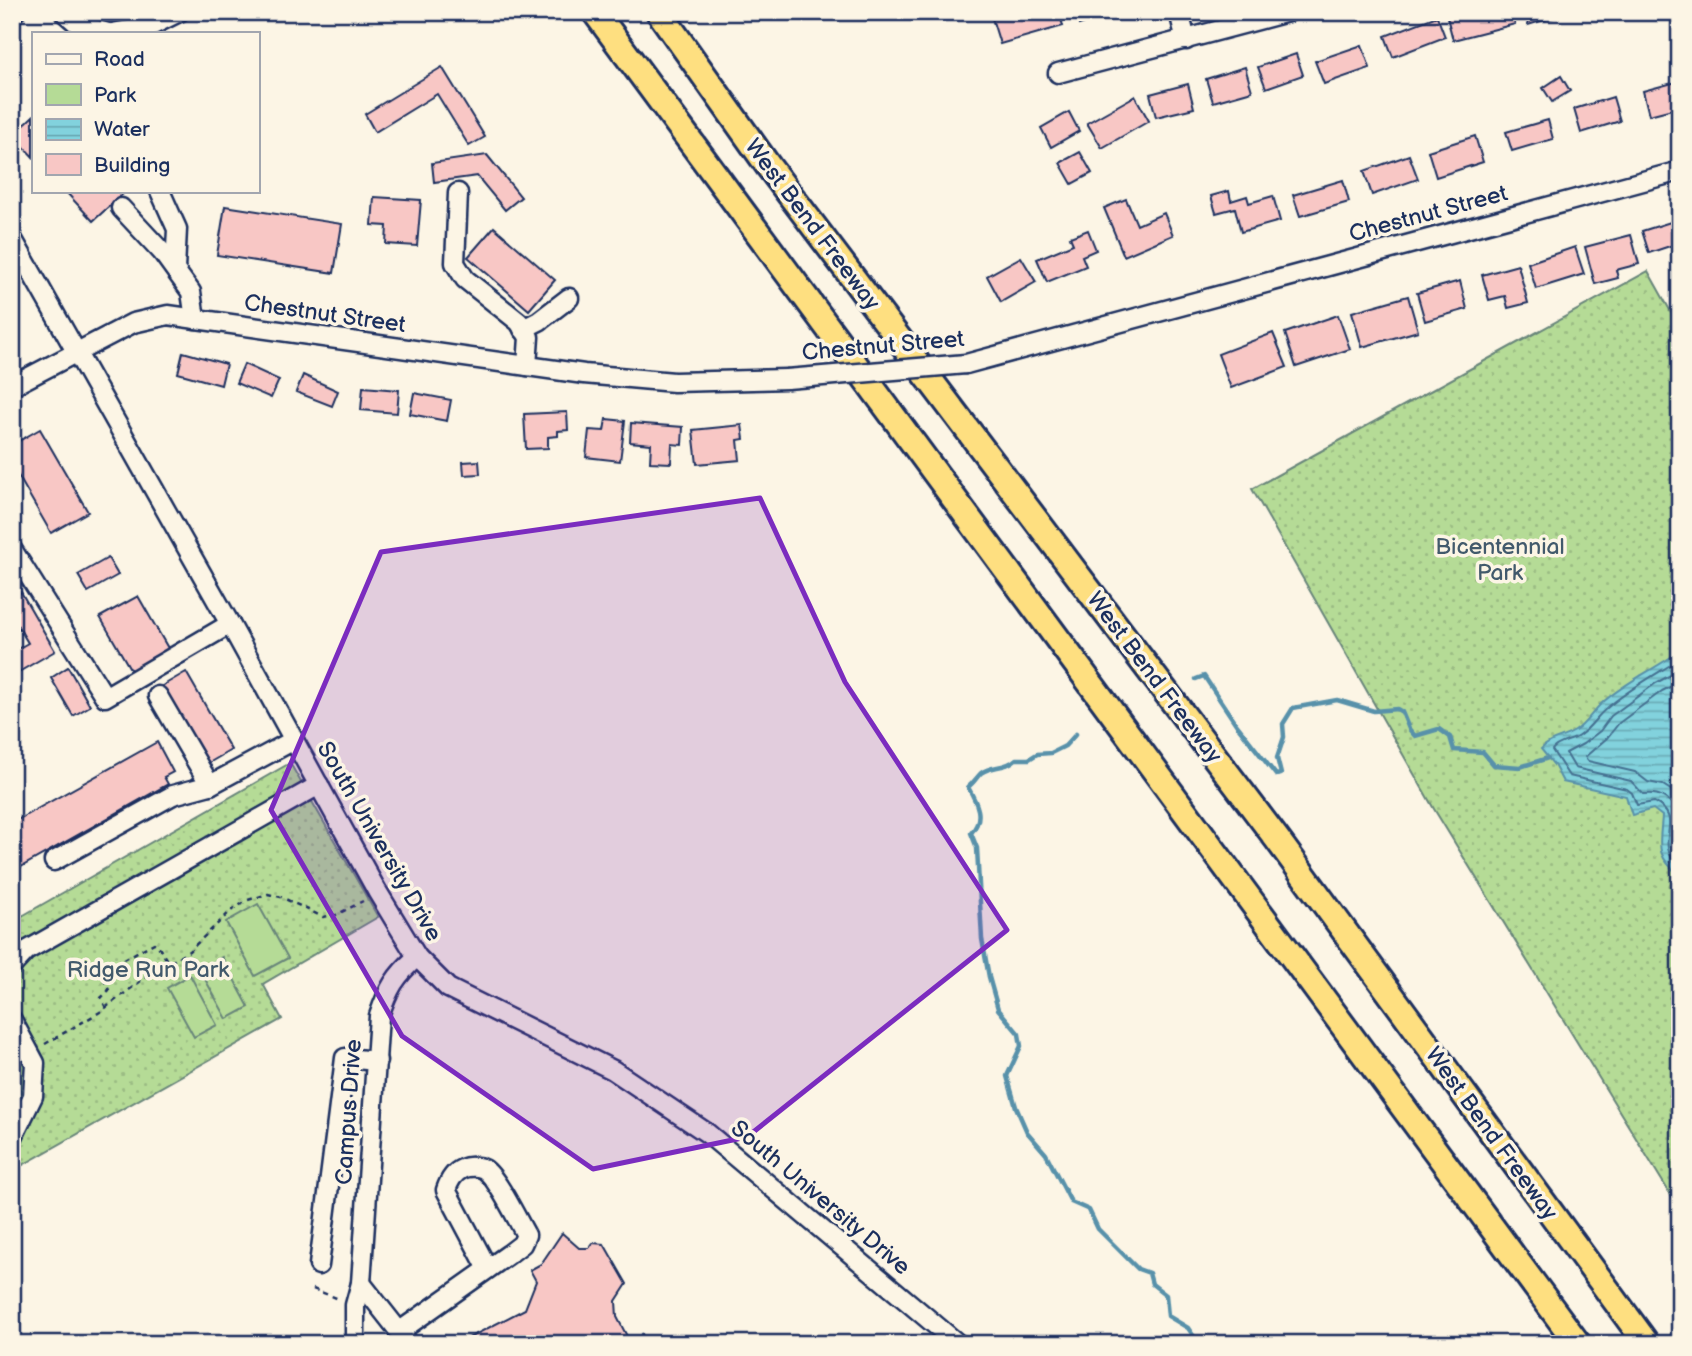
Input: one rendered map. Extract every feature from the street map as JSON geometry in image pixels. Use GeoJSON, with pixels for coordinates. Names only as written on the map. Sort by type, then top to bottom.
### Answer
{"type":"FeatureCollection","features":[{"type":"Feature","properties":{"kind":"highway"},"geometry":{"type":"LineString","coordinates":[[595,12],[1578,1344]]}},
{"type":"Feature","properties":{"kind":"highway","name":"West Bend Freeway"},"geometry":{"type":"LineString","coordinates":[[659,12],[769,167],[1277,839],[1647,1344]]}},
{"type":"Feature","properties":{"kind":"street"},"geometry":{"type":"LineString","coordinates":[[64,12],[79,25],[106,32]]}},
{"type":"Feature","properties":{"kind":"street"},"geometry":{"type":"LineString","coordinates":[[116,32],[151,26],[179,12]]}},
{"type":"Feature","properties":{"kind":"street"},"geometry":{"type":"LineString","coordinates":[[1179,12],[1186,40]]}},
{"type":"Feature","properties":{"kind":"street"},"geometry":{"type":"LineString","coordinates":[[1058,73],[1288,12]]}},
{"type":"Feature","properties":{"kind":"street","name":"Chestnut Street"},"geometry":{"type":"LineString","coordinates":[[12,386],[76,350],[133,323],[168,315],[527,366],[674,382],[787,379],[966,364],[1680,171]]}},
{"type":"Feature","properties":{"kind":"street"},"geometry":{"type":"LineString","coordinates":[[160,192],[177,229],[175,269]]}},
{"type":"Feature","properties":{"kind":"street"},"geometry":{"type":"LineString","coordinates":[[458,193],[455,263],[465,279],[519,322],[529,337],[527,366]]}},
{"type":"Feature","properties":{"kind":"street"},"geometry":{"type":"LineString","coordinates":[[121,208],[162,252],[191,292],[195,319]]}},
{"type":"Feature","properties":{"kind":"street","name":"South University Drive"},"geometry":{"type":"LineString","coordinates":[[12,238],[377,891],[417,957],[448,988],[613,1070],[707,1133],[958,1344]]}},
{"type":"Feature","properties":{"kind":"street"},"geometry":{"type":"LineString","coordinates":[[523,329],[539,321],[569,298]]}},
{"type":"Feature","properties":{"kind":"street"},"geometry":{"type":"LineString","coordinates":[[12,549],[105,697],[230,624]]}},
{"type":"Feature","properties":{"kind":"street"},"geometry":{"type":"LineString","coordinates":[[158,696],[210,785]]}},
{"type":"Feature","properties":{"kind":"street"},"geometry":{"type":"LineString","coordinates":[[54,861],[173,795],[210,785],[294,740]]}},
{"type":"Feature","properties":{"kind":"street"},"geometry":{"type":"LineString","coordinates":[[12,966],[26,951],[319,785]]}},
{"type":"Feature","properties":{"kind":"street","name":"Campus Drive"},"geometry":{"type":"LineString","coordinates":[[355,1344],[355,1305],[361,1283],[379,1016],[387,992],[398,974],[417,957]]}},
{"type":"Feature","properties":{"kind":"street"},"geometry":{"type":"LineString","coordinates":[[12,1020],[35,1063],[33,1096],[12,1139]]}},
{"type":"Feature","properties":{"kind":"street"},"geometry":{"type":"LineString","coordinates":[[319,1265],[345,1058],[377,1061]]}},
{"type":"Feature","properties":{"kind":"street"},"geometry":{"type":"LineString","coordinates":[[342,1087],[375,1087]]}},
{"type":"Feature","properties":{"kind":"street"},"geometry":{"type":"LineString","coordinates":[[361,1283],[405,1337],[522,1244],[526,1235],[492,1177],[483,1169],[470,1167],[459,1170],[449,1180],[446,1190],[488,1269]]}},
{"type":"Feature","properties":{"kind":"path"},"geometry":{"type":"LineString","coordinates":[[30,1053],[106,1008],[168,962],[189,951],[232,910],[248,900],[268,894],[281,897],[323,917],[348,910],[377,891]]}},
{"type":"Feature","properties":{"kind":"path"},"geometry":{"type":"LineString","coordinates":[[106,1008],[101,998],[109,990],[100,972],[154,943],[159,946],[168,962]]}},
{"type":"Feature","properties":{"kind":"highlighted area"},"geometry":{"type":"Polygon","coordinates":[[[760,498],[845,682],[1007,930],[747,1137],[593,1169],[402,1036],[271,810],[381,552],[760,498]]]}},
{"type":"Feature","properties":{"kind":"green space","name":"Bicentennial Park"},"geometry":{"type":"Polygon","coordinates":[[[1648,271],[1680,328],[1680,1210],[1434,809],[1252,489],[1648,271]]]}},
{"type":"Feature","properties":{"kind":"green space","name":"Ridge Run Park"},"geometry":{"type":"Polygon","coordinates":[[[290,763],[378,917],[263,984],[282,1019],[12,1171],[12,899],[22,916],[290,763]]]}},
{"type":"Feature","properties":{"kind":"green space"},"geometry":{"type":"Polygon","coordinates":[[[258,904],[288,958],[255,976],[226,922],[258,904]]]}},
{"type":"Feature","properties":{"kind":"green space"},"geometry":{"type":"Polygon","coordinates":[[[222,957],[249,1007],[227,1019],[200,970],[222,957]]]}},
{"type":"Feature","properties":{"kind":"green space"},"geometry":{"type":"Polygon","coordinates":[[[190,975],[217,1025],[194,1037],[167,988],[190,975]]]}},
{"type":"Feature","properties":{"kind":"water"},"geometry":{"type":"Polygon","coordinates":[[[1680,651],[1680,876],[1666,862],[1660,849],[1662,816],[1653,809],[1632,815],[1626,796],[1563,782],[1541,749],[1575,731],[1611,695],[1680,651]]]}},
{"type":"Feature","properties":{"kind":"building"},"geometry":{"type":"Polygon","coordinates":[[[990,12],[1059,12],[1063,26],[1000,44],[990,12]]]}},
{"type":"Feature","properties":{"kind":"building"},"geometry":{"type":"Polygon","coordinates":[[[1075,12],[1117,12],[1079,25],[1075,12]]]}},
{"type":"Feature","properties":{"kind":"building"},"geometry":{"type":"Polygon","coordinates":[[[1464,12],[1512,12],[1515,24],[1453,40],[1447,17],[1464,12]]]}},
{"type":"Feature","properties":{"kind":"building"},"geometry":{"type":"Polygon","coordinates":[[[1525,12],[1571,12],[1528,25],[1525,12]]]}},
{"type":"Feature","properties":{"kind":"building"},"geometry":{"type":"Polygon","coordinates":[[[1437,16],[1445,37],[1393,57],[1385,36],[1437,16]]]}},
{"type":"Feature","properties":{"kind":"building"},"geometry":{"type":"Polygon","coordinates":[[[1362,45],[1370,68],[1324,84],[1315,61],[1362,45]]]}},
{"type":"Feature","properties":{"kind":"building"},"geometry":{"type":"Polygon","coordinates":[[[1296,54],[1303,75],[1266,88],[1258,67],[1296,54]]]}},
{"type":"Feature","properties":{"kind":"building"},"geometry":{"type":"Polygon","coordinates":[[[442,67],[485,137],[469,146],[437,94],[375,132],[365,114],[442,67]]]}},
{"type":"Feature","properties":{"kind":"building"},"geometry":{"type":"Polygon","coordinates":[[[1245,67],[1252,91],[1213,102],[1206,79],[1245,67]]]}},
{"type":"Feature","properties":{"kind":"building"},"geometry":{"type":"Polygon","coordinates":[[[1561,76],[1570,91],[1552,102],[1543,88],[1561,76]]]}},
{"type":"Feature","properties":{"kind":"building"},"geometry":{"type":"Polygon","coordinates":[[[1680,81],[1680,107],[1649,115],[1643,91],[1680,81]]]}},
{"type":"Feature","properties":{"kind":"building"},"geometry":{"type":"Polygon","coordinates":[[[1188,84],[1194,108],[1156,117],[1150,94],[1188,84]]]}},
{"type":"Feature","properties":{"kind":"building"},"geometry":{"type":"Polygon","coordinates":[[[1135,96],[1149,121],[1102,148],[1087,123],[1135,96]]]}},
{"type":"Feature","properties":{"kind":"building"},"geometry":{"type":"Polygon","coordinates":[[[1613,97],[1620,121],[1581,133],[1574,109],[1613,97]]]}},
{"type":"Feature","properties":{"kind":"building"},"geometry":{"type":"Polygon","coordinates":[[[1069,112],[1079,131],[1051,147],[1041,128],[1069,112]]]}},
{"type":"Feature","properties":{"kind":"building"},"geometry":{"type":"Polygon","coordinates":[[[32,117],[32,156],[13,135],[32,117]]]}},
{"type":"Feature","properties":{"kind":"building"},"geometry":{"type":"Polygon","coordinates":[[[1548,120],[1553,139],[1512,151],[1506,132],[1548,120]]]}},
{"type":"Feature","properties":{"kind":"building"},"geometry":{"type":"Polygon","coordinates":[[[1475,136],[1483,162],[1436,177],[1428,151],[1475,136]]]}},
{"type":"Feature","properties":{"kind":"building"},"geometry":{"type":"Polygon","coordinates":[[[1080,152],[1092,173],[1072,184],[1060,163],[1080,152]]]}},
{"type":"Feature","properties":{"kind":"building"},"geometry":{"type":"Polygon","coordinates":[[[487,155],[521,197],[505,210],[477,176],[434,182],[432,163],[487,155]]]}},
{"type":"Feature","properties":{"kind":"building"},"geometry":{"type":"Polygon","coordinates":[[[1409,155],[1418,179],[1372,195],[1364,171],[1409,155]]]}},
{"type":"Feature","properties":{"kind":"building"},"geometry":{"type":"Polygon","coordinates":[[[1343,180],[1349,202],[1300,216],[1293,195],[1343,180]]]}},
{"type":"Feature","properties":{"kind":"building"},"geometry":{"type":"Polygon","coordinates":[[[1229,191],[1231,201],[1247,196],[1249,203],[1273,196],[1280,221],[1241,232],[1235,208],[1216,213],[1211,196],[1229,191]]]}},
{"type":"Feature","properties":{"kind":"building"},"geometry":{"type":"Polygon","coordinates":[[[66,192],[125,192],[93,221],[66,192]]]}},
{"type":"Feature","properties":{"kind":"building"},"geometry":{"type":"Polygon","coordinates":[[[374,197],[421,200],[417,246],[386,244],[387,226],[372,225],[374,197]]]}},
{"type":"Feature","properties":{"kind":"building"},"geometry":{"type":"Polygon","coordinates":[[[1126,199],[1137,225],[1164,213],[1173,235],[1124,256],[1104,208],[1126,199]]]}},
{"type":"Feature","properties":{"kind":"building"},"geometry":{"type":"Polygon","coordinates":[[[225,206],[342,224],[334,273],[217,255],[225,206]]]}},
{"type":"Feature","properties":{"kind":"building"},"geometry":{"type":"Polygon","coordinates":[[[1680,219],[1680,252],[1676,244],[1649,253],[1642,231],[1680,219]]]}},
{"type":"Feature","properties":{"kind":"building"},"geometry":{"type":"Polygon","coordinates":[[[494,227],[555,280],[529,310],[468,257],[494,227]]]}},
{"type":"Feature","properties":{"kind":"building"},"geometry":{"type":"Polygon","coordinates":[[[1088,230],[1096,250],[1082,256],[1086,266],[1047,282],[1037,259],[1073,244],[1070,237],[1088,230]]]}},
{"type":"Feature","properties":{"kind":"building"},"geometry":{"type":"Polygon","coordinates":[[[1631,235],[1639,264],[1616,270],[1618,278],[1595,284],[1585,247],[1631,235]]]}},
{"type":"Feature","properties":{"kind":"building"},"geometry":{"type":"Polygon","coordinates":[[[1575,247],[1584,274],[1536,289],[1528,263],[1575,247]]]}},
{"type":"Feature","properties":{"kind":"building"},"geometry":{"type":"Polygon","coordinates":[[[1021,257],[1036,282],[1001,302],[987,276],[1021,257]]]}},
{"type":"Feature","properties":{"kind":"building"},"geometry":{"type":"Polygon","coordinates":[[[1518,265],[1528,303],[1508,308],[1505,296],[1489,300],[1482,275],[1518,265]]]}},
{"type":"Feature","properties":{"kind":"building"},"geometry":{"type":"Polygon","coordinates":[[[1460,281],[1467,309],[1425,321],[1417,293],[1460,281]]]}},
{"type":"Feature","properties":{"kind":"building"},"geometry":{"type":"Polygon","coordinates":[[[1408,296],[1418,331],[1362,347],[1352,312],[1408,296]]]}},
{"type":"Feature","properties":{"kind":"building"},"geometry":{"type":"Polygon","coordinates":[[[1338,315],[1350,349],[1296,367],[1285,333],[1338,315]]]}},
{"type":"Feature","properties":{"kind":"building"},"geometry":{"type":"Polygon","coordinates":[[[1273,333],[1287,367],[1231,388],[1218,354],[1273,333]]]}},
{"type":"Feature","properties":{"kind":"building"},"geometry":{"type":"Polygon","coordinates":[[[183,352],[226,364],[221,385],[178,373],[183,352]]]}},
{"type":"Feature","properties":{"kind":"building"},"geometry":{"type":"Polygon","coordinates":[[[244,364],[279,380],[271,398],[236,383],[244,364]]]}},
{"type":"Feature","properties":{"kind":"building"},"geometry":{"type":"Polygon","coordinates":[[[303,375],[338,391],[332,406],[296,392],[303,375]]]}},
{"type":"Feature","properties":{"kind":"building"},"geometry":{"type":"Polygon","coordinates":[[[363,387],[399,390],[397,413],[361,410],[363,387]]]}},
{"type":"Feature","properties":{"kind":"building"},"geometry":{"type":"Polygon","coordinates":[[[414,393],[451,400],[447,421],[410,414],[414,393]]]}},
{"type":"Feature","properties":{"kind":"building"},"geometry":{"type":"Polygon","coordinates":[[[567,412],[568,430],[558,431],[558,436],[548,437],[548,448],[526,449],[524,414],[567,412]]]}},
{"type":"Feature","properties":{"kind":"building"},"geometry":{"type":"Polygon","coordinates":[[[606,419],[625,421],[620,461],[586,457],[589,430],[604,431],[606,419]]]}},
{"type":"Feature","properties":{"kind":"building"},"geometry":{"type":"Polygon","coordinates":[[[631,423],[683,427],[682,445],[672,444],[671,463],[650,462],[651,444],[630,442],[631,423]]]}},
{"type":"Feature","properties":{"kind":"building"},"geometry":{"type":"Polygon","coordinates":[[[742,425],[744,439],[738,440],[740,460],[697,464],[693,430],[742,425]]]}},
{"type":"Feature","properties":{"kind":"building"},"geometry":{"type":"Polygon","coordinates":[[[40,429],[88,512],[51,533],[12,465],[12,445],[40,429]]]}},
{"type":"Feature","properties":{"kind":"building"},"geometry":{"type":"Polygon","coordinates":[[[479,461],[480,474],[464,475],[463,462],[479,461]]]}},
{"type":"Feature","properties":{"kind":"building"},"geometry":{"type":"Polygon","coordinates":[[[108,558],[118,575],[88,592],[78,575],[108,558]]]}},
{"type":"Feature","properties":{"kind":"building"},"geometry":{"type":"Polygon","coordinates":[[[12,575],[20,589],[12,594],[12,575]]]}},
{"type":"Feature","properties":{"kind":"building"},"geometry":{"type":"Polygon","coordinates":[[[21,592],[55,651],[17,673],[12,666],[12,652],[28,643],[12,616],[12,597],[21,592]]]}},
{"type":"Feature","properties":{"kind":"building"},"geometry":{"type":"Polygon","coordinates":[[[138,596],[169,650],[132,672],[100,617],[138,596]]]}},
{"type":"Feature","properties":{"kind":"building"},"geometry":{"type":"Polygon","coordinates":[[[68,667],[90,706],[73,716],[51,678],[68,667]]]}},
{"type":"Feature","properties":{"kind":"building"},"geometry":{"type":"Polygon","coordinates":[[[186,672],[231,750],[207,764],[162,686],[186,672]]]}},
{"type":"Feature","properties":{"kind":"building"},"geometry":{"type":"Polygon","coordinates":[[[157,742],[173,772],[164,777],[168,784],[12,872],[12,823],[157,742]]]}},
{"type":"Feature","properties":{"kind":"building"},"geometry":{"type":"Polygon","coordinates":[[[562,1233],[579,1248],[589,1248],[593,1243],[604,1244],[627,1284],[616,1301],[617,1317],[631,1344],[457,1344],[525,1309],[536,1281],[530,1270],[541,1264],[562,1233]]]}},
{"type":"Feature","properties":{"kind":"building"},"geometry":{"type":"Polygon","coordinates":[[[642,1334],[647,1344],[633,1344],[642,1334]]]}},
{"type":"Feature","properties":{"kind":"waterway"},"geometry":{"type":"LineString","coordinates":[[1196,679],[1204,676],[1236,724],[1276,775],[1281,774],[1277,758],[1284,737],[1283,724],[1293,708],[1337,700],[1374,711],[1397,709],[1402,712],[1415,736],[1439,729],[1450,737],[1454,750],[1483,752],[1494,765],[1520,767],[1548,758]]}},
{"type":"Feature","properties":{"kind":"waterway"},"geometry":{"type":"LineString","coordinates":[[1076,734],[1065,746],[1051,753],[1037,754],[1029,759],[1016,759],[985,771],[968,787],[979,816],[971,833],[977,848],[982,939],[989,977],[998,1009],[1019,1034],[1021,1046],[1007,1076],[1027,1132],[1046,1154],[1071,1202],[1089,1210],[1098,1229],[1138,1269],[1149,1273],[1152,1284],[1166,1295],[1168,1316],[1188,1328],[1199,1344]]}}]}
